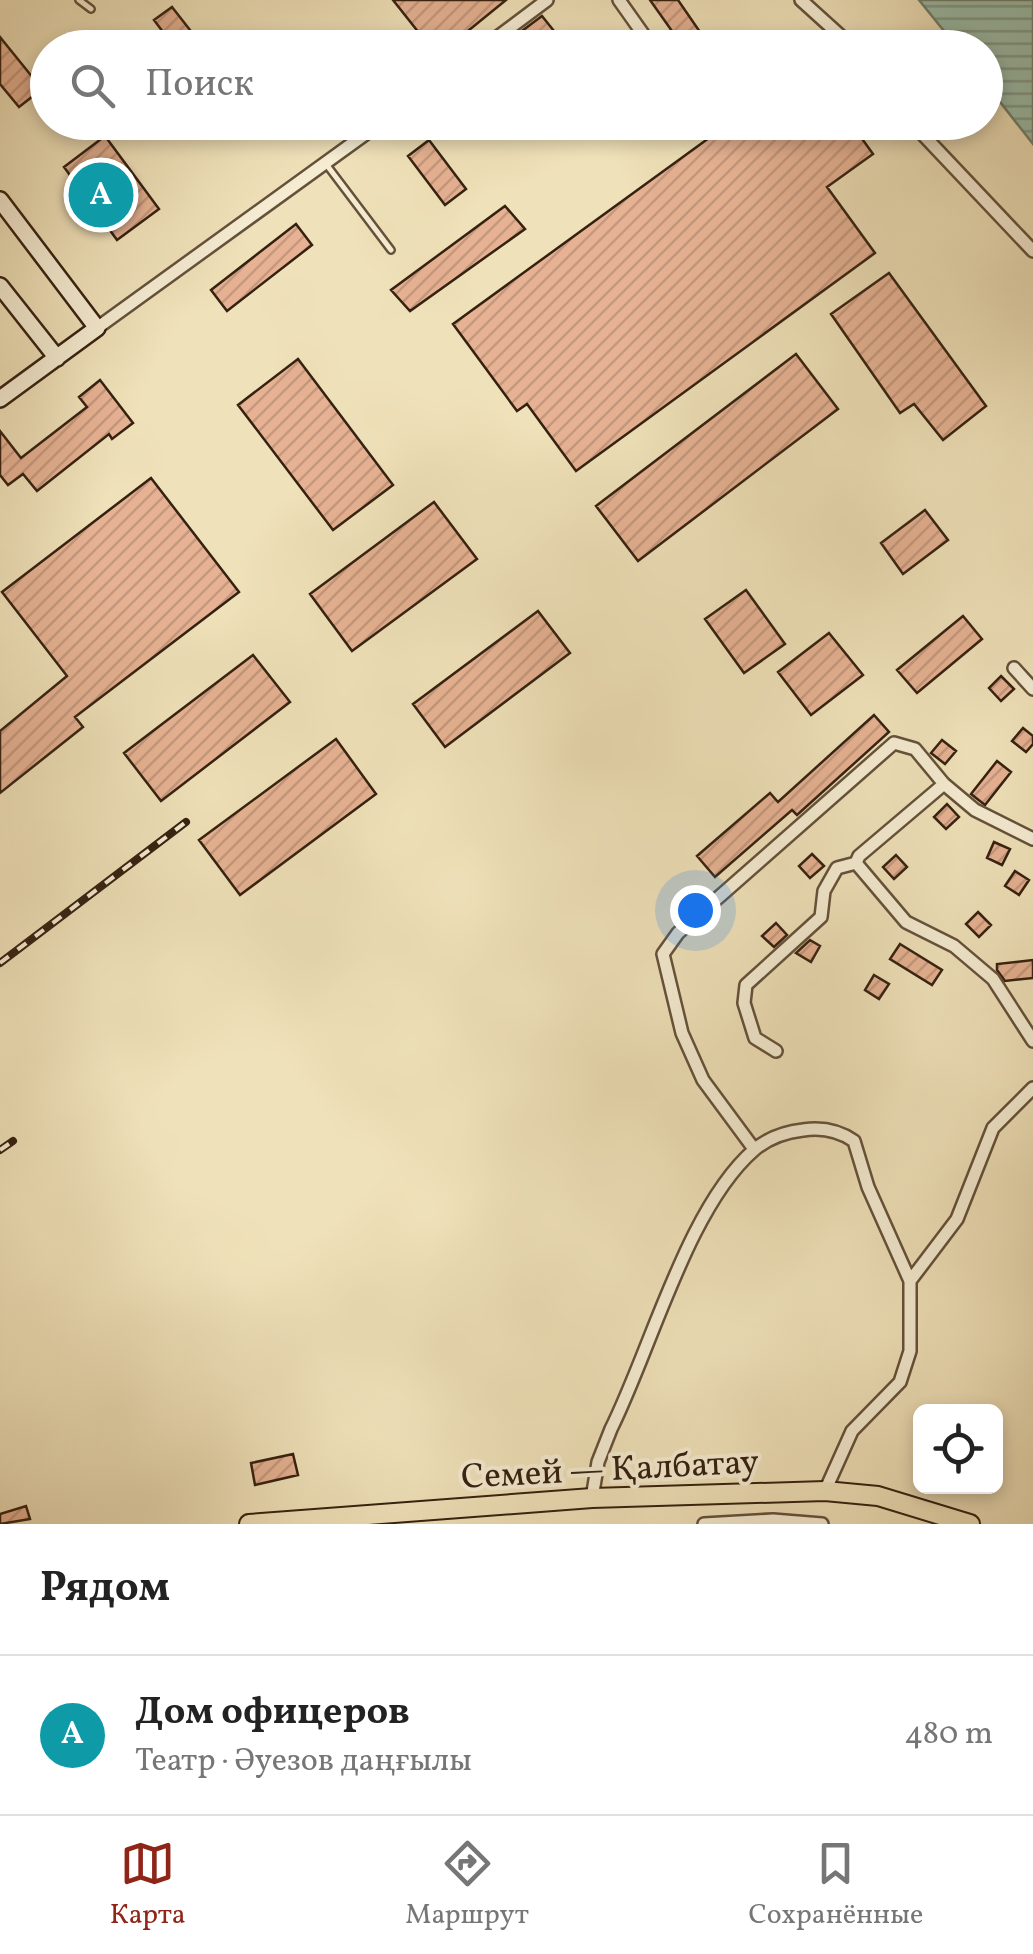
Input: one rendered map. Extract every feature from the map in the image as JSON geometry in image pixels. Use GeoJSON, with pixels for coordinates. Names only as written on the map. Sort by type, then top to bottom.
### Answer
{"type":"FeatureCollection","features":[{"type":"Feature","properties":{"kind":"highway","name":"Семей — Қалбатау"},"geometry":{"type":"LineString","coordinates":[[249,1524],[592,1498],[826,1491],[878,1496],[970,1524]]}},
{"type":"Feature","properties":{"kind":"main road"},"geometry":{"type":"LineString","coordinates":[[0,399],[97,328],[1,204]]}},
{"type":"Feature","properties":{"kind":"main road"},"geometry":{"type":"LineString","coordinates":[[0,286],[57,358]]}},
{"type":"Feature","properties":{"kind":"street"},"geometry":{"type":"LineString","coordinates":[[508,30],[548,0]]}},
{"type":"Feature","properties":{"kind":"street"},"geometry":{"type":"LineString","coordinates":[[619,0],[641,30]]}},
{"type":"Feature","properties":{"kind":"street"},"geometry":{"type":"LineString","coordinates":[[801,0],[834,30]]}},
{"type":"Feature","properties":{"kind":"street"},"geometry":{"type":"LineString","coordinates":[[97,328],[358,140]]}},
{"type":"Feature","properties":{"kind":"street"},"geometry":{"type":"LineString","coordinates":[[928,140],[1033,251]]}},
{"type":"Feature","properties":{"kind":"street"},"geometry":{"type":"LineString","coordinates":[[1014,668],[1033,689]]}},
{"type":"Feature","properties":{"kind":"street"},"geometry":{"type":"LineString","coordinates":[[754,1149],[704,1080],[682,1033],[664,954],[678,933],[894,744],[915,749],[944,784],[975,810],[1033,839]]}},
{"type":"Feature","properties":{"kind":"street"},"geometry":{"type":"LineString","coordinates":[[856,863],[859,856],[944,784]]}},
{"type":"Feature","properties":{"kind":"street"},"geometry":{"type":"LineString","coordinates":[[856,863],[906,922],[954,946],[993,979],[1033,1041]]}},
{"type":"Feature","properties":{"kind":"street"},"geometry":{"type":"LineString","coordinates":[[776,1052],[755,1038],[744,1002],[746,985],[821,917],[824,891],[838,868],[856,863]]}},
{"type":"Feature","properties":{"kind":"street"},"geometry":{"type":"LineString","coordinates":[[910,1280],[957,1218],[993,1128],[1033,1088]]}},
{"type":"Feature","properties":{"kind":"street"},"geometry":{"type":"LineString","coordinates":[[592,1498],[604,1445],[696,1233],[722,1186],[754,1149],[774,1136],[813,1128],[836,1131],[854,1141],[868,1187],[910,1280],[910,1351],[900,1382],[852,1431],[826,1491]]}},
{"type":"Feature","properties":{"kind":"street"},"geometry":{"type":"LineString","coordinates":[[704,1524],[773,1520],[822,1524]]}},
{"type":"Feature","properties":{"kind":"lane"},"geometry":{"type":"LineString","coordinates":[[79,0],[91,9]]}},
{"type":"Feature","properties":{"kind":"lane"},"geometry":{"type":"LineString","coordinates":[[326,164],[390,250]]}},
{"type":"Feature","properties":{"kind":"shaded area"},"geometry":{"type":"Polygon","coordinates":[[[919,0],[1033,0],[1033,144],[1003,106],[1003,30],[943,30],[919,0]]]}},
{"type":"Feature","properties":{"kind":"building"},"geometry":{"type":"Polygon","coordinates":[[[393,0],[506,0],[469,30],[417,30],[393,0]]]}},
{"type":"Feature","properties":{"kind":"building"},"geometry":{"type":"Polygon","coordinates":[[[650,0],[678,0],[699,30],[671,30],[650,0]]]}},
{"type":"Feature","properties":{"kind":"building"},"geometry":{"type":"Polygon","coordinates":[[[172,7],[190,30],[162,30],[154,20],[172,7]]]}},
{"type":"Feature","properties":{"kind":"building"},"geometry":{"type":"Polygon","coordinates":[[[542,16],[553,30],[523,30],[542,16]]]}},
{"type":"Feature","properties":{"kind":"building"},"geometry":{"type":"Polygon","coordinates":[[[0,37],[30,74],[30,98],[19,107],[0,84],[0,37]]]}},
{"type":"Feature","properties":{"kind":"building"},"geometry":{"type":"Polygon","coordinates":[[[100,140],[108,140],[159,209],[117,240],[64,167],[100,140]]]}},
{"type":"Feature","properties":{"kind":"building"},"geometry":{"type":"Polygon","coordinates":[[[429,140],[466,189],[445,205],[408,156],[429,140]]]}},
{"type":"Feature","properties":{"kind":"building"},"geometry":{"type":"Polygon","coordinates":[[[706,140],[863,140],[873,154],[827,187],[875,253],[576,471],[527,404],[517,411],[453,324],[706,140]]]}},
{"type":"Feature","properties":{"kind":"building"},"geometry":{"type":"Polygon","coordinates":[[[505,206],[525,229],[410,311],[391,290],[505,206]]]}},
{"type":"Feature","properties":{"kind":"building"},"geometry":{"type":"Polygon","coordinates":[[[296,224],[312,245],[227,311],[211,290],[296,224]]]}},
{"type":"Feature","properties":{"kind":"building"},"geometry":{"type":"Polygon","coordinates":[[[889,273],[986,406],[943,440],[914,404],[900,413],[831,314],[889,273]]]}},
{"type":"Feature","properties":{"kind":"building"},"geometry":{"type":"Polygon","coordinates":[[[796,354],[838,409],[638,561],[596,506],[796,354]]]}},
{"type":"Feature","properties":{"kind":"building"},"geometry":{"type":"Polygon","coordinates":[[[298,359],[393,485],[333,530],[238,405],[298,359]]]}},
{"type":"Feature","properties":{"kind":"building"},"geometry":{"type":"Polygon","coordinates":[[[100,380],[133,423],[112,439],[109,434],[37,491],[23,474],[8,485],[0,475],[0,431],[21,458],[87,407],[79,397],[100,380]]]}},
{"type":"Feature","properties":{"kind":"building"},"geometry":{"type":"Polygon","coordinates":[[[151,478],[239,592],[75,717],[83,727],[0,793],[0,731],[67,676],[2,592],[151,478]]]}},
{"type":"Feature","properties":{"kind":"building"},"geometry":{"type":"Polygon","coordinates":[[[434,502],[477,559],[352,651],[310,594],[434,502]]]}},
{"type":"Feature","properties":{"kind":"building"},"geometry":{"type":"Polygon","coordinates":[[[925,510],[948,540],[903,574],[881,543],[925,510]]]}},
{"type":"Feature","properties":{"kind":"building"},"geometry":{"type":"Polygon","coordinates":[[[746,590],[785,644],[744,673],[705,619],[746,590]]]}},
{"type":"Feature","properties":{"kind":"building"},"geometry":{"type":"Polygon","coordinates":[[[538,611],[570,653],[445,747],[413,704],[538,611]]]}},
{"type":"Feature","properties":{"kind":"building"},"geometry":{"type":"Polygon","coordinates":[[[963,616],[982,639],[917,693],[897,670],[963,616]]]}},
{"type":"Feature","properties":{"kind":"building"},"geometry":{"type":"Polygon","coordinates":[[[829,633],[863,675],[811,715],[778,672],[829,633]]]}},
{"type":"Feature","properties":{"kind":"building"},"geometry":{"type":"Polygon","coordinates":[[[253,655],[290,702],[161,801],[124,753],[253,655]]]}},
{"type":"Feature","properties":{"kind":"building"},"geometry":{"type":"Polygon","coordinates":[[[1001,676],[1014,689],[1001,701],[989,688],[1001,676]]]}},
{"type":"Feature","properties":{"kind":"building"},"geometry":{"type":"Polygon","coordinates":[[[874,715],[889,732],[797,815],[792,810],[715,877],[697,856],[770,793],[778,802],[874,715]]]}},
{"type":"Feature","properties":{"kind":"building"},"geometry":{"type":"Polygon","coordinates":[[[1023,728],[1033,736],[1033,744],[1026,752],[1012,741],[1023,728]]]}},
{"type":"Feature","properties":{"kind":"building"},"geometry":{"type":"Polygon","coordinates":[[[336,739],[376,794],[240,895],[199,840],[336,739]]]}},
{"type":"Feature","properties":{"kind":"building"},"geometry":{"type":"Polygon","coordinates":[[[942,740],[956,751],[945,764],[931,753],[942,740]]]}},
{"type":"Feature","properties":{"kind":"building"},"geometry":{"type":"Polygon","coordinates":[[[997,761],[1011,772],[985,805],[971,794],[997,761]]]}},
{"type":"Feature","properties":{"kind":"building"},"geometry":{"type":"Polygon","coordinates":[[[947,804],[959,817],[946,829],[934,817],[947,804]]]}},
{"type":"Feature","properties":{"kind":"building"},"geometry":{"type":"Polygon","coordinates":[[[994,842],[1010,849],[1002,865],[987,858],[994,842]]]}},
{"type":"Feature","properties":{"kind":"building"},"geometry":{"type":"Polygon","coordinates":[[[812,854],[824,866],[810,878],[799,866],[812,854]]]}},
{"type":"Feature","properties":{"kind":"building"},"geometry":{"type":"Polygon","coordinates":[[[896,855],[907,867],[894,879],[883,867],[896,855]]]}},
{"type":"Feature","properties":{"kind":"building"},"geometry":{"type":"Polygon","coordinates":[[[1015,871],[1029,880],[1019,895],[1005,886],[1015,871]]]}},
{"type":"Feature","properties":{"kind":"building"},"geometry":{"type":"Polygon","coordinates":[[[978,912],[991,925],[979,937],[966,924],[978,912]]]}},
{"type":"Feature","properties":{"kind":"building"},"geometry":{"type":"Polygon","coordinates":[[[776,923],[787,935],[774,947],[762,936],[776,923]]]}},
{"type":"Feature","properties":{"kind":"building"},"geometry":{"type":"Polygon","coordinates":[[[810,940],[820,946],[811,962],[796,953],[810,940]]]}},
{"type":"Feature","properties":{"kind":"building"},"geometry":{"type":"Polygon","coordinates":[[[900,944],[942,970],[932,985],[890,959],[900,944]]]}},
{"type":"Feature","properties":{"kind":"building"},"geometry":{"type":"Polygon","coordinates":[[[1033,960],[1033,978],[1005,981],[997,970],[997,964],[1033,960]]]}},
{"type":"Feature","properties":{"kind":"building"},"geometry":{"type":"Polygon","coordinates":[[[874,975],[889,984],[879,999],[865,990],[874,975]]]}},
{"type":"Feature","properties":{"kind":"building"},"geometry":{"type":"Polygon","coordinates":[[[293,1454],[298,1475],[255,1485],[251,1463],[293,1454]]]}},
{"type":"Feature","properties":{"kind":"building"},"geometry":{"type":"Polygon","coordinates":[[[26,1506],[30,1519],[0,1524],[0,1514],[26,1506]]]}},
{"type":"Feature","properties":{"kind":"railway"},"geometry":{"type":"LineString","coordinates":[[0,963],[186,822]]}},
{"type":"Feature","properties":{"kind":"railway"},"geometry":{"type":"LineString","coordinates":[[0,1150],[13,1141]]}},
{"type":"Feature","properties":{"kind":"place","name":"Дом офицеров"},"geometry":{"type":"Point","coordinates":[101,195]}}]}
